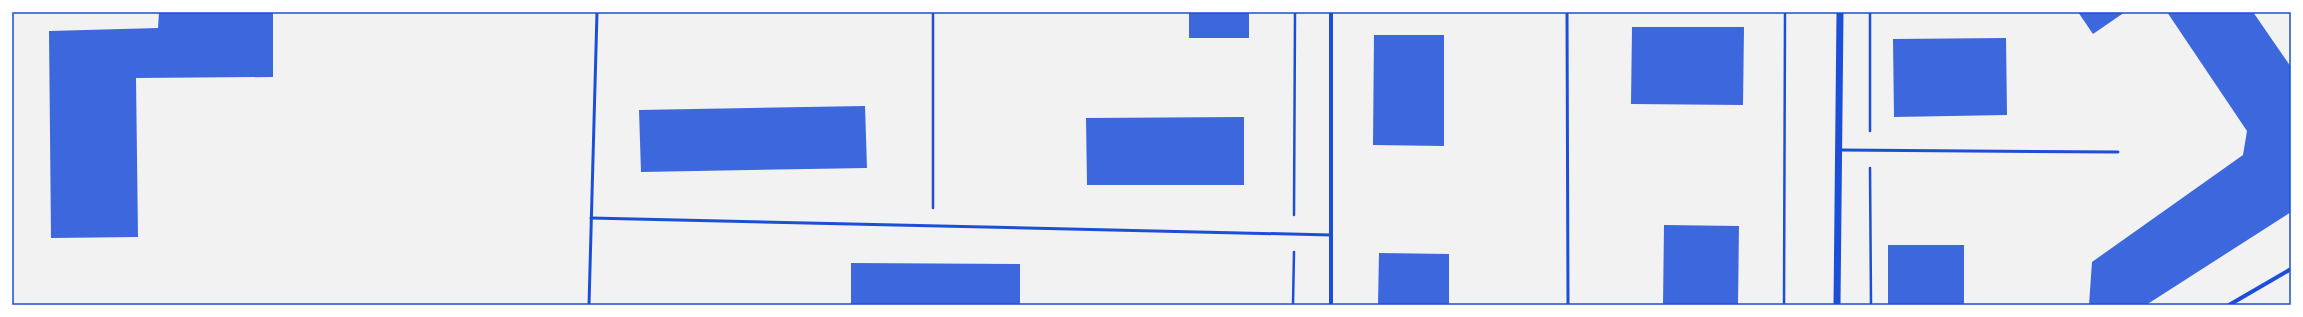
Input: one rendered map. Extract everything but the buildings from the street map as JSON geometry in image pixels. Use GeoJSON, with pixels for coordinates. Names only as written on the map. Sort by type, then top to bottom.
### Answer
{"type":"FeatureCollection","features":[{"type":"Feature","properties":{"kind":"street"},"geometry":{"type":"LineString","coordinates":[[1331,12],[1331,305]]}},
{"type":"Feature","properties":{"kind":"street"},"geometry":{"type":"LineString","coordinates":[[1838,305],[1840,12]]}},
{"type":"Feature","properties":{"kind":"street"},"geometry":{"type":"LineString","coordinates":[[2229,305],[2291,269]]}},
{"type":"Feature","properties":{"kind":"lane"},"geometry":{"type":"LineString","coordinates":[[589,305],[597,12]]}},
{"type":"Feature","properties":{"kind":"lane"},"geometry":{"type":"LineString","coordinates":[[1567,12],[1568,305]]}},
{"type":"Feature","properties":{"kind":"lane"},"geometry":{"type":"LineString","coordinates":[[1839,150],[2118,152]]}},
{"type":"Feature","properties":{"kind":"lane"},"geometry":{"type":"LineString","coordinates":[[591,218],[1331,235]]}},
{"type":"Feature","properties":{"kind":"path"},"geometry":{"type":"LineString","coordinates":[[932,226],[933,12]]}},
{"type":"Feature","properties":{"kind":"path"},"geometry":{"type":"LineString","coordinates":[[1293,305],[1295,12]]}},
{"type":"Feature","properties":{"kind":"path"},"geometry":{"type":"LineString","coordinates":[[1784,305],[1783,151],[1785,12]]}}]}
